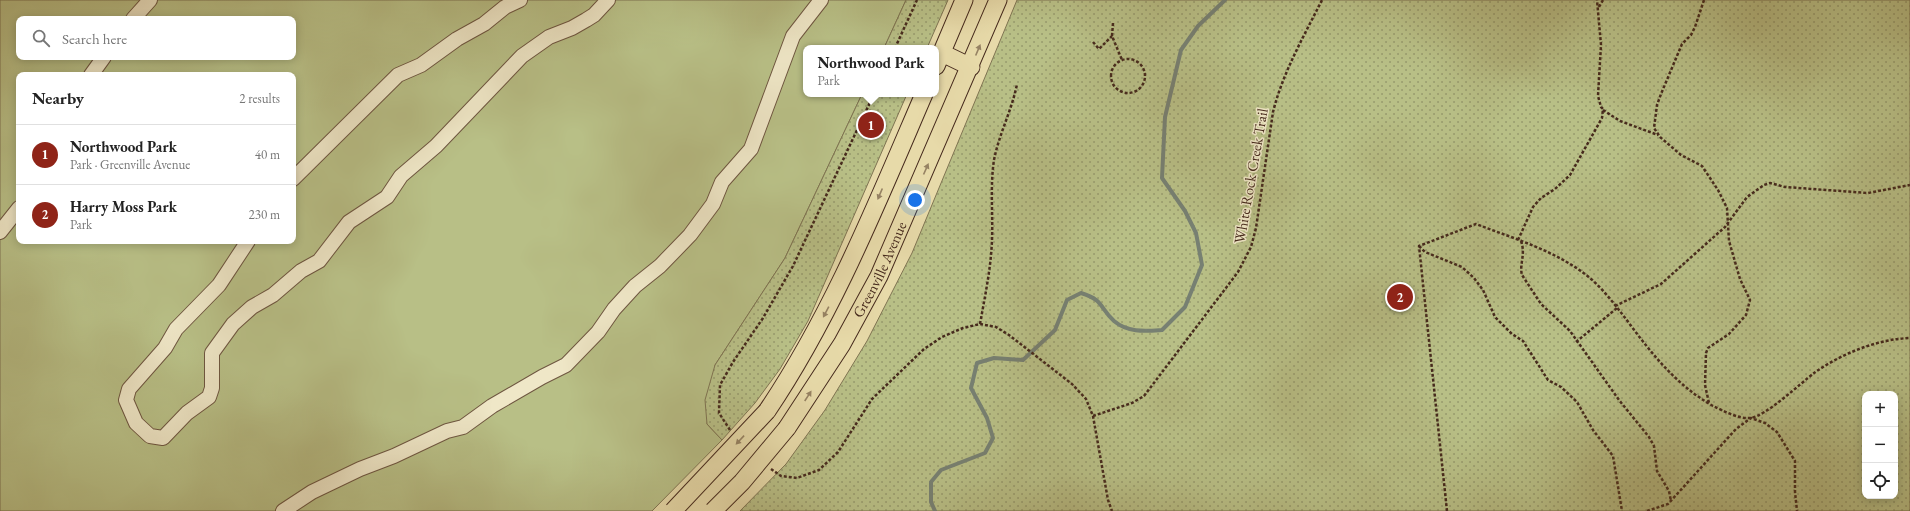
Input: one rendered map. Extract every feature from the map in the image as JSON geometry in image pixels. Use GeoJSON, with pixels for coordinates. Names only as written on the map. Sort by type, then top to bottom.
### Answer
{"type":"FeatureCollection","features":[{"type":"Feature","properties":{"kind":"main road"},"geometry":{"type":"LineString","coordinates":[[964,0],[939,60],[971,67]]}},
{"type":"Feature","properties":{"kind":"main road","name":"Greenville Avenue"},"geometry":{"type":"LineString","coordinates":[[713,511],[742,482],[787,428],[842,344],[865,304],[971,67],[998,0]]}},
{"type":"Feature","properties":{"kind":"main road","name":"Greenville Avenue"},"geometry":{"type":"LineString","coordinates":[[674,511],[767,412],[808,346],[832,300],[923,97]]}},
{"type":"Feature","properties":{"kind":"lane"},"geometry":{"type":"LineString","coordinates":[[136,16],[150,0]]}},
{"type":"Feature","properties":{"kind":"lane"},"geometry":{"type":"LineString","coordinates":[[296,176],[398,76],[421,65],[457,39],[484,24],[505,7],[520,0]]}},
{"type":"Feature","properties":{"kind":"lane"},"geometry":{"type":"LineString","coordinates":[[246,244],[218,285],[176,329],[165,348],[129,388],[126,400],[136,423],[150,436],[163,438],[187,413],[209,397],[212,388],[212,353],[218,341],[233,324],[252,307],[273,295],[301,271],[319,261],[349,222],[387,197],[401,176],[436,146],[522,56],[549,37],[572,28],[594,15],[608,0]]}},
{"type":"Feature","properties":{"kind":"lane"},"geometry":{"type":"LineString","coordinates":[[283,511],[312,492],[360,469],[394,456],[447,431],[463,427],[492,406],[566,365],[598,332],[614,309],[635,286],[660,266],[690,235],[713,204],[722,182],[751,149],[793,36],[821,0]]}},
{"type":"Feature","properties":{"kind":"lane"},"geometry":{"type":"LineString","coordinates":[[93,72],[102,60]]}},
{"type":"Feature","properties":{"kind":"lane"},"geometry":{"type":"LineString","coordinates":[[0,232],[16,212]]}},
{"type":"Feature","properties":{"kind":"path"},"geometry":{"type":"LineString","coordinates":[[896,45],[917,0]]}},
{"type":"Feature","properties":{"kind":"path","name":"White Rock Creek Trail"},"geometry":{"type":"LineString","coordinates":[[1093,416],[1132,403],[1144,396],[1238,272],[1251,246],[1256,228],[1273,112],[1278,93],[1286,73],[1322,0]]}},
{"type":"Feature","properties":{"kind":"path"},"geometry":{"type":"LineString","coordinates":[[1597,0],[1599,7],[1601,45],[1598,96],[1601,107],[1620,121],[1658,135]]}},
{"type":"Feature","properties":{"kind":"path"},"geometry":{"type":"LineString","coordinates":[[1599,7],[1603,0]]}},
{"type":"Feature","properties":{"kind":"path"},"geometry":{"type":"LineString","coordinates":[[1704,0],[1696,27],[1691,35],[1682,44],[1657,105],[1654,128],[1658,135],[1681,155],[1702,166],[1708,172],[1727,208],[1728,241],[1740,279],[1747,292],[1750,305],[1746,315],[1730,334],[1708,348],[1705,362],[1705,385],[1709,403]]}},
{"type":"Feature","properties":{"kind":"path"},"geometry":{"type":"LineString","coordinates":[[1113,24],[1112,36],[1122,60]]}},
{"type":"Feature","properties":{"kind":"path"},"geometry":{"type":"LineString","coordinates":[[1093,42],[1099,48],[1112,36]]}},
{"type":"Feature","properties":{"kind":"path"},"geometry":{"type":"LineString","coordinates":[[1130,59],[1137,61],[1145,72],[1145,80],[1142,87],[1137,92],[1130,94],[1122,93],[1116,90],[1112,84],[1110,76],[1112,69],[1122,60],[1130,59]]}},
{"type":"Feature","properties":{"kind":"path"},"geometry":{"type":"LineString","coordinates":[[980,324],[990,259],[994,161],[1017,84]]}},
{"type":"Feature","properties":{"kind":"path"},"geometry":{"type":"LineString","coordinates":[[1519,241],[1537,202],[1555,189],[1570,175],[1602,118],[1603,109]]}},
{"type":"Feature","properties":{"kind":"path"},"geometry":{"type":"LineString","coordinates":[[1576,342],[1616,307],[1661,284],[1691,259],[1728,223],[1747,197],[1759,187],[1770,183],[1785,187],[1868,193],[1910,185]]}},
{"type":"Feature","properties":{"kind":"path"},"geometry":{"type":"LineString","coordinates":[[1419,246],[1476,224],[1548,252],[1579,270],[1592,280],[1616,307],[1657,360],[1694,395],[1733,415],[1751,418],[1765,423],[1777,432],[1795,461],[1795,492],[1797,511]]}},
{"type":"Feature","properties":{"kind":"path"},"geometry":{"type":"LineString","coordinates":[[1519,241],[1524,249],[1520,270],[1522,275],[1541,304],[1559,319],[1570,331],[1576,342],[1619,400],[1652,441],[1657,472],[1669,491],[1671,501]]}},
{"type":"Feature","properties":{"kind":"path"},"geometry":{"type":"LineString","coordinates":[[1419,246],[1447,511]]}},
{"type":"Feature","properties":{"kind":"path"},"geometry":{"type":"LineString","coordinates":[[1419,246],[1425,252],[1462,267],[1474,278],[1483,290],[1495,317],[1512,334],[1523,341],[1548,380],[1561,387],[1578,402],[1593,430],[1613,456],[1622,511]]}},
{"type":"Feature","properties":{"kind":"path"},"geometry":{"type":"LineString","coordinates":[[924,349],[963,328],[980,324],[996,327],[1009,335],[1072,384],[1086,399],[1093,416],[1108,500],[1112,511]]}},
{"type":"Feature","properties":{"kind":"path"},"geometry":{"type":"LineString","coordinates":[[1647,511],[1671,501],[1736,429],[1751,418],[1765,412],[1815,373],[1832,362],[1868,347],[1888,341],[1910,338]]}},
{"type":"Feature","properties":{"kind":"green space"},"geometry":{"type":"Polygon","coordinates":[[[0,0],[906,0],[885,45],[803,45],[803,97],[861,97],[785,258],[715,365],[707,424],[722,440],[652,511],[0,511],[0,0]]]}},
{"type":"Feature","properties":{"kind":"green space"},"geometry":{"type":"Polygon","coordinates":[[[906,0],[948,0],[928,45],[885,45],[906,0]]]}},
{"type":"Feature","properties":{"kind":"green space"},"geometry":{"type":"Polygon","coordinates":[[[1017,0],[1910,0],[1910,511],[740,511],[786,464],[825,410],[867,341],[912,253],[1017,0]]]}},
{"type":"Feature","properties":{"kind":"green space"},"geometry":{"type":"Polygon","coordinates":[[[861,97],[906,97],[808,321],[780,369],[755,403],[722,440],[707,424],[705,400],[715,365],[785,258],[861,97]]]}},
{"type":"Feature","properties":{"kind":"waterway"},"geometry":{"type":"LineString","coordinates":[[935,511],[931,502],[931,482],[941,470],[985,453],[993,438],[987,418],[971,388],[977,363],[994,358],[1023,360],[1055,330],[1067,300],[1081,293],[1098,301],[1109,316],[1119,325],[1125,328],[1137,330],[1162,330],[1185,307],[1202,265],[1196,233],[1185,211],[1162,178],[1165,117],[1181,50],[1198,26],[1225,0]]}},
{"type":"Feature","properties":{"kind":"place","name":"Northwood Park"},"geometry":{"type":"Point","coordinates":[871,125]}},
{"type":"Feature","properties":{"kind":"place","name":"Harry Moss Park"},"geometry":{"type":"Point","coordinates":[1400,297]}}]}
